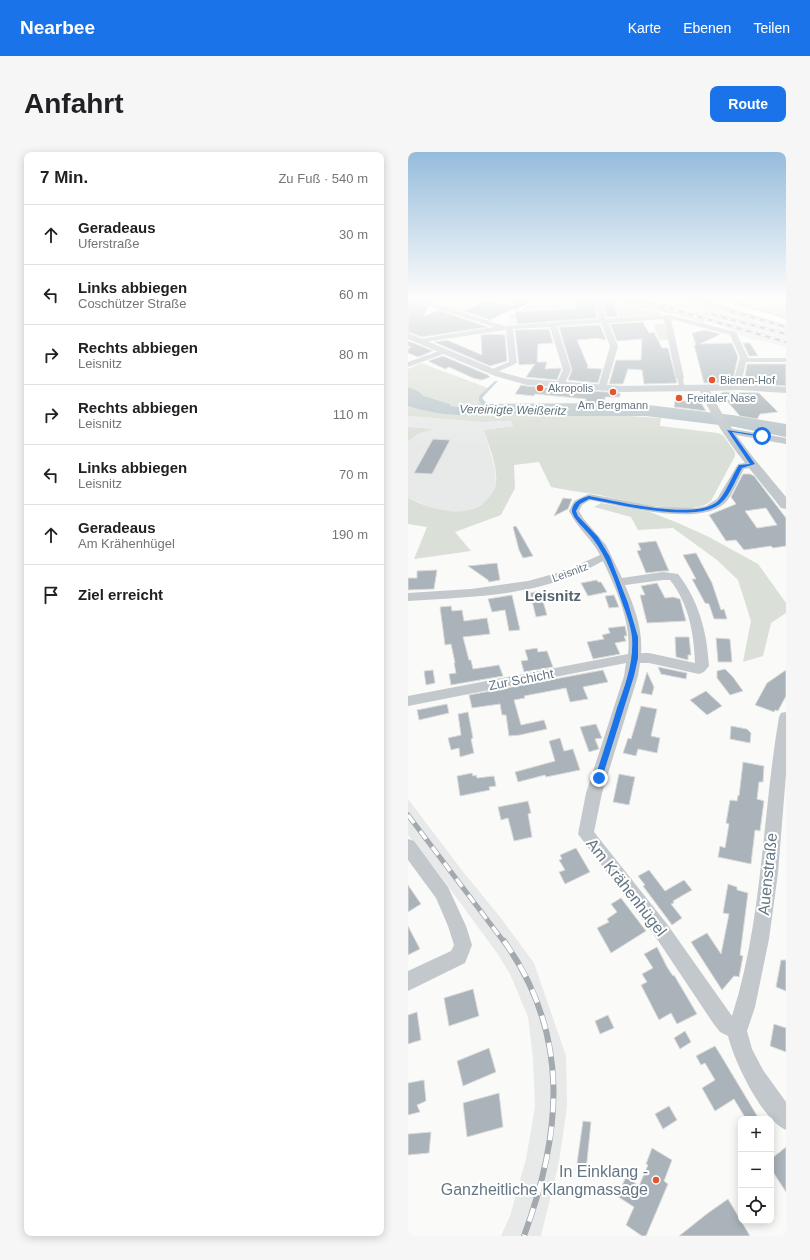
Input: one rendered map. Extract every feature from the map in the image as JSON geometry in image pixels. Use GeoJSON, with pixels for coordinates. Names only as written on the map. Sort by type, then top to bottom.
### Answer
{"type":"FeatureCollection","features":[{"type":"Feature","properties":{"kind":"street"},"geometry":{"type":"LineString","coordinates":[[433,347],[519,381],[602,388],[739,387],[786,390]]}},
{"type":"Feature","properties":{"kind":"street"},"geometry":{"type":"LineString","coordinates":[[496,371],[513,363],[514,357],[510,347]]}},
{"type":"Feature","properties":{"kind":"street"},"geometry":{"type":"LineString","coordinates":[[559,347],[566,370],[560,385]]}},
{"type":"Feature","properties":{"kind":"street"},"geometry":{"type":"LineString","coordinates":[[602,388],[614,347]]}},
{"type":"Feature","properties":{"kind":"street"},"geometry":{"type":"LineString","coordinates":[[673,347],[681,381]]}},
{"type":"Feature","properties":{"kind":"street"},"geometry":{"type":"LineString","coordinates":[[739,347],[744,357],[738,379],[739,387]]}},
{"type":"Feature","properties":{"kind":"street"},"geometry":{"type":"LineString","coordinates":[[408,365],[445,352]]}},
{"type":"Feature","properties":{"kind":"street"},"geometry":{"type":"LineString","coordinates":[[743,360],[786,360]]}},
{"type":"Feature","properties":{"kind":"street"},"geometry":{"type":"LineString","coordinates":[[704,388],[727,428],[753,464],[786,505]]}},
{"type":"Feature","properties":{"kind":"street"},"geometry":{"type":"LineString","coordinates":[[727,428],[786,441]]}},
{"type":"Feature","properties":{"kind":"street"},"geometry":{"type":"LineString","coordinates":[[607,557],[596,538],[576,517],[574,511],[578,503],[583,499],[595,498],[658,510],[676,511],[709,509],[721,501],[741,466],[753,464]]}},
{"type":"Feature","properties":{"kind":"street","name":"Am Krähenhügel"},"geometry":{"type":"LineString","coordinates":[[607,557],[633,626],[635,637],[634,658],[624,700],[594,793],[586,834],[661,930],[720,1016],[727,1025],[736,1029]]}},
{"type":"Feature","properties":{"kind":"street","name":"Leisnitz"},"geometry":{"type":"LineString","coordinates":[[408,597],[471,593],[529,584],[568,574],[599,559],[607,557]]}},
{"type":"Feature","properties":{"kind":"street","name":"Zur Schicht"},"geometry":{"type":"LineString","coordinates":[[408,701],[634,658],[649,658],[699,669],[702,666],[701,638],[689,603],[680,584],[674,577],[663,576],[617,582]]}},
{"type":"Feature","properties":{"kind":"street","name":"Auenstraße"},"geometry":{"type":"LineString","coordinates":[[736,1029],[740,1023],[745,1007],[760,939],[769,873],[780,755],[786,717]]}},
{"type":"Feature","properties":{"kind":"street"},"geometry":{"type":"LineString","coordinates":[[408,846],[442,893],[457,926],[462,945],[458,957],[408,981]]}},
{"type":"Feature","properties":{"kind":"street"},"geometry":{"type":"LineString","coordinates":[[736,1029],[746,1057],[764,1092],[786,1119]]}},
{"type":"Feature","properties":{"kind":"shaded area"},"geometry":{"type":"Polygon","coordinates":[[[421,363],[488,388],[479,396],[483,405],[462,407],[450,406],[450,404],[424,396],[418,391],[408,387],[408,369],[421,363]]]}},
{"type":"Feature","properties":{"kind":"shaded area"},"geometry":{"type":"Polygon","coordinates":[[[408,406],[440,414],[457,415],[513,413],[525,416],[614,415],[661,418],[660,426],[718,433],[723,435],[735,452],[735,456],[711,501],[701,506],[688,508],[654,506],[551,487],[539,462],[514,465],[515,488],[501,515],[455,532],[471,551],[414,559],[427,527],[408,524],[408,498],[429,507],[452,511],[474,509],[484,503],[495,488],[496,470],[484,430],[513,426],[511,421],[482,422],[408,416],[408,406]]]}},
{"type":"Feature","properties":{"kind":"shaded area"},"geometry":{"type":"Polygon","coordinates":[[[408,416],[482,422],[511,421],[513,426],[484,430],[495,469],[496,485],[486,502],[467,512],[440,511],[408,498],[408,441],[418,434],[432,429],[408,427],[408,416]]]}},
{"type":"Feature","properties":{"kind":"shaded area"},"geometry":{"type":"Polygon","coordinates":[[[408,427],[433,429],[418,434],[408,441],[408,427]]]}},
{"type":"Feature","properties":{"kind":"shaded area"},"geometry":{"type":"Polygon","coordinates":[[[601,503],[650,512],[709,537],[758,564],[786,603],[786,613],[771,623],[763,656],[743,662],[751,621],[738,580],[717,560],[673,528],[638,530],[631,517],[594,507],[601,503]]]}},
{"type":"Feature","properties":{"kind":"shaded area"},"geometry":{"type":"Polygon","coordinates":[[[408,799],[534,963],[566,1056],[567,1107],[559,1162],[541,1236],[501,1236],[510,1216],[526,1159],[535,1107],[533,1058],[528,1017],[510,974],[497,953],[442,878],[408,835],[408,799]]]}},
{"type":"Feature","properties":{"kind":"water","name":"Vereinigte Weißeritz"},"geometry":{"type":"Polygon","coordinates":[[[495,381],[498,381],[482,398],[487,404],[605,403],[648,405],[732,415],[786,424],[786,437],[735,427],[646,416],[525,416],[513,413],[457,415],[440,414],[408,406],[408,387],[418,391],[424,396],[450,404],[450,406],[462,407],[482,404],[479,401],[479,396],[495,381]]]}},
{"type":"Feature","properties":{"kind":"building"},"geometry":{"type":"Polygon","coordinates":[[[410,347],[422,347],[433,351],[418,357],[408,353],[408,349],[411,347],[410,347]]]}},
{"type":"Feature","properties":{"kind":"building"},"geometry":{"type":"Polygon","coordinates":[[[445,347],[462,347],[482,355],[482,347],[506,347],[507,361],[490,366],[445,347]]]}},
{"type":"Feature","properties":{"kind":"building"},"geometry":{"type":"Polygon","coordinates":[[[517,347],[538,347],[537,362],[547,362],[545,369],[561,368],[561,370],[557,380],[526,377],[535,364],[519,365],[517,347]]]}},
{"type":"Feature","properties":{"kind":"building"},"geometry":{"type":"Polygon","coordinates":[[[565,347],[580,347],[588,366],[587,368],[602,369],[598,383],[568,380],[572,370],[565,347]]]}},
{"type":"Feature","properties":{"kind":"building"},"geometry":{"type":"Polygon","coordinates":[[[642,347],[668,348],[677,383],[644,384],[642,370],[628,369],[623,384],[609,384],[616,360],[641,360],[642,347]]]}},
{"type":"Feature","properties":{"kind":"building"},"geometry":{"type":"Polygon","coordinates":[[[694,347],[734,347],[738,357],[733,383],[704,383],[694,347]]]}},
{"type":"Feature","properties":{"kind":"building"},"geometry":{"type":"Polygon","coordinates":[[[745,347],[752,347],[758,356],[749,356],[745,347]]]}},
{"type":"Feature","properties":{"kind":"building"},"geometry":{"type":"Polygon","coordinates":[[[443,356],[490,377],[482,380],[473,378],[449,367],[445,369],[428,361],[443,356]]]}},
{"type":"Feature","properties":{"kind":"building"},"geometry":{"type":"Polygon","coordinates":[[[747,364],[786,364],[786,386],[744,383],[747,364]]]}},
{"type":"Feature","properties":{"kind":"building"},"geometry":{"type":"Polygon","coordinates":[[[521,385],[620,393],[620,397],[605,397],[605,403],[586,404],[586,399],[535,394],[534,396],[515,394],[521,385]]]}},
{"type":"Feature","properties":{"kind":"building"},"geometry":{"type":"Polygon","coordinates":[[[723,392],[759,393],[778,412],[760,414],[757,419],[740,416],[726,400],[737,400],[720,394],[723,392]]]}},
{"type":"Feature","properties":{"kind":"building"},"geometry":{"type":"Polygon","coordinates":[[[675,401],[700,401],[706,411],[674,407],[675,401]]]}},
{"type":"Feature","properties":{"kind":"building"},"geometry":{"type":"Polygon","coordinates":[[[433,439],[450,440],[432,474],[414,473],[433,439]]]}},
{"type":"Feature","properties":{"kind":"building"},"geometry":{"type":"Polygon","coordinates":[[[743,474],[750,474],[754,476],[786,518],[786,546],[773,548],[771,546],[744,550],[736,540],[726,541],[709,515],[736,504],[731,497],[743,474]],[[766,508],[745,511],[757,528],[777,525],[766,508]]]}},
{"type":"Feature","properties":{"kind":"building"},"geometry":{"type":"Polygon","coordinates":[[[563,498],[572,499],[568,509],[554,516],[563,498]]]}},
{"type":"Feature","properties":{"kind":"building"},"geometry":{"type":"Polygon","coordinates":[[[516,526],[533,556],[523,558],[519,550],[513,527],[516,526]]]}},
{"type":"Feature","properties":{"kind":"building"},"geometry":{"type":"Polygon","coordinates":[[[656,541],[669,571],[646,573],[637,551],[641,550],[638,543],[656,541]]]}},
{"type":"Feature","properties":{"kind":"building"},"geometry":{"type":"Polygon","coordinates":[[[696,553],[712,583],[721,610],[724,609],[727,619],[714,619],[709,604],[705,603],[692,579],[696,579],[683,555],[696,553]]]}},
{"type":"Feature","properties":{"kind":"building"},"geometry":{"type":"Polygon","coordinates":[[[497,563],[500,580],[489,582],[468,566],[497,563]]]}},
{"type":"Feature","properties":{"kind":"building"},"geometry":{"type":"Polygon","coordinates":[[[437,570],[434,589],[408,590],[408,578],[417,578],[417,571],[437,570]]]}},
{"type":"Feature","properties":{"kind":"building"},"geometry":{"type":"Polygon","coordinates":[[[597,580],[598,582],[601,582],[607,592],[588,596],[581,583],[597,580]]]}},
{"type":"Feature","properties":{"kind":"building"},"geometry":{"type":"Polygon","coordinates":[[[657,583],[665,598],[673,597],[680,599],[686,621],[647,623],[640,595],[645,595],[641,586],[657,583]]]}},
{"type":"Feature","properties":{"kind":"building"},"geometry":{"type":"Polygon","coordinates":[[[540,591],[547,615],[536,617],[530,593],[540,591]]]}},
{"type":"Feature","properties":{"kind":"building"},"geometry":{"type":"Polygon","coordinates":[[[512,595],[520,630],[509,631],[505,610],[492,612],[488,599],[512,595]]]}},
{"type":"Feature","properties":{"kind":"building"},"geometry":{"type":"Polygon","coordinates":[[[614,595],[619,607],[609,608],[605,596],[614,595]]]}},
{"type":"Feature","properties":{"kind":"building"},"geometry":{"type":"Polygon","coordinates":[[[451,606],[452,611],[462,610],[464,621],[487,618],[490,634],[463,637],[469,660],[471,660],[473,669],[499,665],[503,676],[451,685],[449,674],[456,673],[455,663],[451,644],[445,645],[440,607],[451,606]]]}},
{"type":"Feature","properties":{"kind":"building"},"geometry":{"type":"Polygon","coordinates":[[[625,626],[627,636],[624,636],[626,641],[615,643],[620,654],[593,659],[587,642],[604,639],[602,635],[610,633],[608,628],[625,626]]]}},
{"type":"Feature","properties":{"kind":"building"},"geometry":{"type":"Polygon","coordinates":[[[675,637],[689,637],[691,655],[688,655],[688,660],[676,657],[675,637]]]}},
{"type":"Feature","properties":{"kind":"building"},"geometry":{"type":"Polygon","coordinates":[[[716,638],[730,639],[732,662],[718,662],[716,638]]]}},
{"type":"Feature","properties":{"kind":"building"},"geometry":{"type":"Polygon","coordinates":[[[537,648],[538,652],[547,651],[553,667],[524,672],[521,661],[528,660],[525,650],[537,648]]]}},
{"type":"Feature","properties":{"kind":"building"},"geometry":{"type":"Polygon","coordinates":[[[658,667],[687,673],[686,679],[661,674],[658,667]]]}},
{"type":"Feature","properties":{"kind":"building"},"geometry":{"type":"Polygon","coordinates":[[[725,669],[743,691],[730,695],[717,678],[717,671],[725,669]]]}},
{"type":"Feature","properties":{"kind":"building"},"geometry":{"type":"Polygon","coordinates":[[[433,670],[435,683],[426,685],[424,671],[433,670]]]}},
{"type":"Feature","properties":{"kind":"building"},"geometry":{"type":"Polygon","coordinates":[[[603,670],[608,682],[583,687],[588,699],[570,702],[566,688],[524,696],[525,698],[514,700],[521,725],[544,720],[547,729],[509,736],[506,715],[502,715],[500,704],[472,708],[469,695],[603,670]]]}},
{"type":"Feature","properties":{"kind":"building"},"geometry":{"type":"Polygon","coordinates":[[[786,670],[786,696],[778,711],[775,710],[774,712],[755,705],[767,683],[786,670]]]}},
{"type":"Feature","properties":{"kind":"building"},"geometry":{"type":"Polygon","coordinates":[[[647,672],[654,687],[652,695],[641,693],[647,672]]]}},
{"type":"Feature","properties":{"kind":"building"},"geometry":{"type":"Polygon","coordinates":[[[706,691],[722,706],[707,715],[690,700],[706,691]]]}},
{"type":"Feature","properties":{"kind":"building"},"geometry":{"type":"Polygon","coordinates":[[[447,704],[449,713],[419,720],[417,710],[447,704]]]}},
{"type":"Feature","properties":{"kind":"building"},"geometry":{"type":"Polygon","coordinates":[[[641,706],[657,709],[651,736],[660,738],[657,753],[638,749],[636,756],[623,753],[628,738],[631,739],[641,706]]]}},
{"type":"Feature","properties":{"kind":"building"},"geometry":{"type":"Polygon","coordinates":[[[468,712],[474,753],[460,757],[459,748],[451,750],[448,738],[461,735],[458,714],[468,712]]]}},
{"type":"Feature","properties":{"kind":"building"},"geometry":{"type":"Polygon","coordinates":[[[596,724],[602,738],[595,739],[599,749],[589,752],[580,727],[596,724]]]}},
{"type":"Feature","properties":{"kind":"building"},"geometry":{"type":"Polygon","coordinates":[[[731,726],[747,729],[751,733],[750,743],[730,739],[731,726]]]}},
{"type":"Feature","properties":{"kind":"building"},"geometry":{"type":"Polygon","coordinates":[[[560,738],[564,751],[573,749],[580,770],[546,777],[545,775],[518,782],[515,772],[555,761],[549,741],[560,738]]]}},
{"type":"Feature","properties":{"kind":"building"},"geometry":{"type":"Polygon","coordinates":[[[743,762],[764,766],[763,782],[759,782],[757,799],[764,801],[760,831],[755,830],[751,864],[718,857],[720,846],[725,848],[729,824],[726,823],[730,800],[737,801],[738,795],[739,796],[743,762]]]}},
{"type":"Feature","properties":{"kind":"building"},"geometry":{"type":"Polygon","coordinates":[[[472,773],[473,776],[476,775],[477,778],[494,776],[496,786],[489,787],[490,790],[460,796],[457,776],[472,773]]]}},
{"type":"Feature","properties":{"kind":"building"},"geometry":{"type":"Polygon","coordinates":[[[619,774],[635,777],[629,805],[613,802],[619,774]]]}},
{"type":"Feature","properties":{"kind":"building"},"geometry":{"type":"Polygon","coordinates":[[[528,801],[531,813],[528,814],[532,837],[514,841],[508,818],[501,820],[498,807],[528,801]]]}},
{"type":"Feature","properties":{"kind":"building"},"geometry":{"type":"Polygon","coordinates":[[[576,848],[590,872],[565,884],[559,872],[565,870],[559,860],[562,859],[560,855],[576,848]]]}},
{"type":"Feature","properties":{"kind":"building"},"geometry":{"type":"Polygon","coordinates":[[[649,870],[665,891],[684,880],[692,890],[673,901],[674,903],[671,904],[682,918],[672,925],[643,886],[645,885],[638,876],[649,870]]]}},
{"type":"Feature","properties":{"kind":"building"},"geometry":{"type":"Polygon","coordinates":[[[728,884],[737,887],[737,890],[748,893],[740,955],[743,956],[739,977],[734,976],[722,990],[691,942],[707,933],[721,954],[729,914],[723,913],[728,884]]]}},
{"type":"Feature","properties":{"kind":"building"},"geometry":{"type":"Polygon","coordinates":[[[408,885],[421,904],[408,912],[408,885]]]}},
{"type":"Feature","properties":{"kind":"building"},"geometry":{"type":"Polygon","coordinates":[[[621,898],[646,931],[611,953],[597,928],[609,922],[607,919],[617,912],[611,904],[621,898]]]}},
{"type":"Feature","properties":{"kind":"building"},"geometry":{"type":"Polygon","coordinates":[[[408,926],[420,949],[408,955],[408,926]]]}},
{"type":"Feature","properties":{"kind":"building"},"geometry":{"type":"Polygon","coordinates":[[[657,947],[667,967],[673,976],[674,975],[697,1014],[677,1024],[671,1013],[659,1020],[641,985],[647,982],[642,974],[653,968],[644,954],[657,947]]]}},
{"type":"Feature","properties":{"kind":"building"},"geometry":{"type":"Polygon","coordinates":[[[781,960],[786,960],[786,991],[776,987],[781,960]]]}},
{"type":"Feature","properties":{"kind":"building"},"geometry":{"type":"Polygon","coordinates":[[[473,989],[479,1016],[449,1026],[444,998],[473,989]]]}},
{"type":"Feature","properties":{"kind":"building"},"geometry":{"type":"Polygon","coordinates":[[[417,1012],[421,1040],[408,1044],[408,1015],[417,1012]]]}},
{"type":"Feature","properties":{"kind":"building"},"geometry":{"type":"Polygon","coordinates":[[[608,1015],[614,1028],[600,1034],[595,1021],[608,1015]]]}},
{"type":"Feature","properties":{"kind":"building"},"geometry":{"type":"Polygon","coordinates":[[[774,1024],[786,1028],[786,1052],[770,1046],[774,1024]]]}},
{"type":"Feature","properties":{"kind":"building"},"geometry":{"type":"Polygon","coordinates":[[[685,1031],[691,1042],[680,1049],[674,1038],[685,1031]]]}},
{"type":"Feature","properties":{"kind":"building"},"geometry":{"type":"Polygon","coordinates":[[[715,1046],[757,1116],[744,1116],[734,1099],[715,1111],[702,1088],[715,1080],[705,1063],[701,1065],[696,1056],[715,1046]]]}},
{"type":"Feature","properties":{"kind":"building"},"geometry":{"type":"Polygon","coordinates":[[[489,1048],[496,1072],[463,1086],[457,1061],[489,1048]]]}},
{"type":"Feature","properties":{"kind":"building"},"geometry":{"type":"Polygon","coordinates":[[[424,1080],[426,1101],[417,1105],[420,1112],[408,1115],[408,1083],[424,1080]]]}},
{"type":"Feature","properties":{"kind":"building"},"geometry":{"type":"Polygon","coordinates":[[[499,1093],[503,1127],[467,1137],[463,1103],[499,1093]]]}},
{"type":"Feature","properties":{"kind":"building"},"geometry":{"type":"Polygon","coordinates":[[[669,1106],[677,1120],[663,1129],[655,1114],[669,1106]]]}},
{"type":"Feature","properties":{"kind":"building"},"geometry":{"type":"Polygon","coordinates":[[[583,1121],[591,1122],[586,1171],[576,1170],[583,1121]]]}},
{"type":"Feature","properties":{"kind":"building"},"geometry":{"type":"Polygon","coordinates":[[[431,1132],[429,1153],[408,1155],[408,1134],[431,1132]]]}},
{"type":"Feature","properties":{"kind":"building"},"geometry":{"type":"Polygon","coordinates":[[[786,1147],[786,1192],[774,1174],[774,1157],[786,1147]]]}},
{"type":"Feature","properties":{"kind":"building"},"geometry":{"type":"Polygon","coordinates":[[[652,1148],[672,1160],[664,1181],[668,1184],[646,1236],[642,1236],[626,1225],[634,1207],[617,1196],[626,1177],[639,1186],[648,1165],[646,1164],[652,1148]]]}},
{"type":"Feature","properties":{"kind":"building"},"geometry":{"type":"Polygon","coordinates":[[[728,1199],[738,1216],[738,1224],[743,1224],[750,1236],[679,1236],[728,1199]]]}},
{"type":"Feature","properties":{"kind":"railway"},"geometry":{"type":"LineString","coordinates":[[408,815],[504,942]]}},
{"type":"Feature","properties":{"kind":"railway"},"geometry":{"type":"LineString","coordinates":[[504,941],[526,976],[541,1012],[550,1048],[553,1085],[552,1122],[546,1160],[537,1198],[524,1236]]}},
{"type":"Feature","properties":{"kind":"place","name":"Bienen-Hof"},"geometry":{"type":"Point","coordinates":[712,380]}},
{"type":"Feature","properties":{"kind":"place","name":"Akropolis"},"geometry":{"type":"Point","coordinates":[540,388]}},
{"type":"Feature","properties":{"kind":"place","name":"Am Bergmann"},"geometry":{"type":"Point","coordinates":[613,392]}},
{"type":"Feature","properties":{"kind":"place","name":"Freitaler Nase"},"geometry":{"type":"Point","coordinates":[679,398]}},
{"type":"Feature","properties":{"kind":"place","name":"In Einklang - Ganzheitliche Klangmassage"},"geometry":{"type":"Point","coordinates":[656,1180]}},
{"type":"Feature","properties":{"kind":"district","name":"Leisnitz"},"geometry":{"type":"Point","coordinates":[553,596]}},
{"type":"Feature","properties":{"kind":"route"},"geometry":{"type":"LineString","coordinates":[[599,778],[631,676],[635,637],[625,603],[607,557],[596,538],[576,517],[574,511],[578,503],[589,497],[658,510],[696,511],[709,509],[721,501],[741,466],[753,464],[728,431],[762,436]]}}]}
